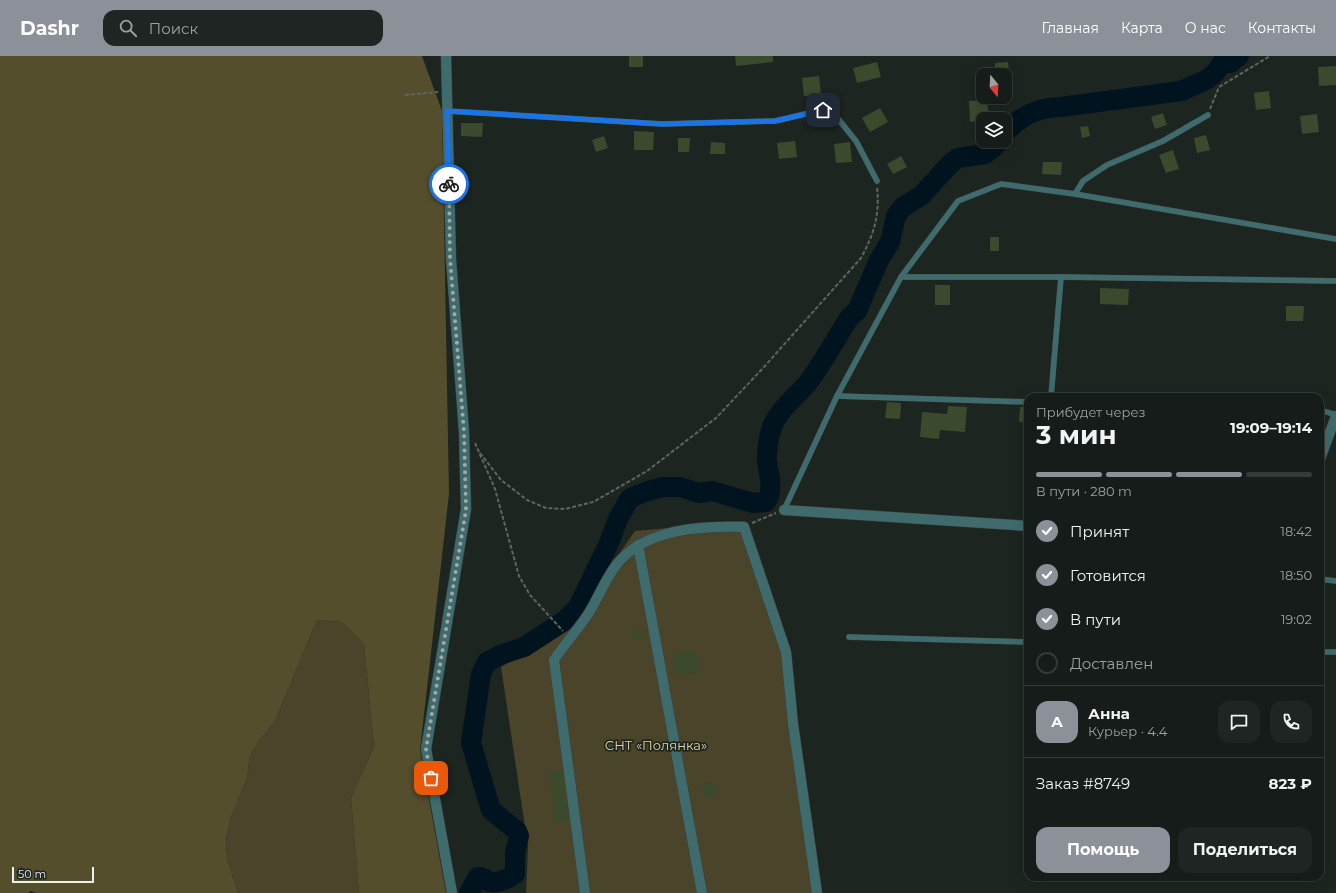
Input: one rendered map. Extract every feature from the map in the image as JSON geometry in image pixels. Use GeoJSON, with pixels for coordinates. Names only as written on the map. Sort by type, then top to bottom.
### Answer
{"type":"FeatureCollection","features":[{"type":"Feature","properties":{"kind":"street"},"geometry":{"type":"LineString","coordinates":[[446,56],[450,258],[464,432],[466,510],[426,749],[452,893]]}},
{"type":"Feature","properties":{"kind":"street"},"geometry":{"type":"LineString","coordinates":[[1324,448],[1336,416]]}},
{"type":"Feature","properties":{"kind":"street"},"geometry":{"type":"LineString","coordinates":[[784,510],[1024,526]]}},
{"type":"Feature","properties":{"kind":"street"},"geometry":{"type":"LineString","coordinates":[[585,893],[554,660],[589,613],[617,564],[638,545],[665,535],[712,526],[744,527],[786,652],[794,724],[817,893]]}},
{"type":"Feature","properties":{"kind":"street"},"geometry":{"type":"LineString","coordinates":[[638,545],[702,893]]}},
{"type":"Feature","properties":{"kind":"lane"},"geometry":{"type":"LineString","coordinates":[[447,111],[662,124],[775,121],[823,110],[835,115],[856,141],[877,181]]}},
{"type":"Feature","properties":{"kind":"lane"},"geometry":{"type":"LineString","coordinates":[[1075,194],[1082,181],[1107,166],[1163,141],[1208,115]]}},
{"type":"Feature","properties":{"kind":"lane"},"geometry":{"type":"LineString","coordinates":[[784,510],[837,396],[901,277],[958,201],[1001,184],[1075,194],[1336,239]]}},
{"type":"Feature","properties":{"kind":"lane"},"geometry":{"type":"LineString","coordinates":[[901,277],[1061,277],[1336,281]]}},
{"type":"Feature","properties":{"kind":"lane"},"geometry":{"type":"LineString","coordinates":[[1051,393],[1061,277]]}},
{"type":"Feature","properties":{"kind":"lane"},"geometry":{"type":"LineString","coordinates":[[837,396],[1024,402]]}},
{"type":"Feature","properties":{"kind":"lane"},"geometry":{"type":"LineString","coordinates":[[1324,412],[1336,416]]}},
{"type":"Feature","properties":{"kind":"lane"},"geometry":{"type":"LineString","coordinates":[[1324,580],[1336,581]]}},
{"type":"Feature","properties":{"kind":"lane"},"geometry":{"type":"LineString","coordinates":[[849,637],[1024,642]]}},
{"type":"Feature","properties":{"kind":"lane"},"geometry":{"type":"LineString","coordinates":[[1324,652],[1336,652]]}},
{"type":"Feature","properties":{"kind":"path"},"geometry":{"type":"LineString","coordinates":[[1208,115],[1219,87],[1270,56]]}},
{"type":"Feature","properties":{"kind":"path"},"geometry":{"type":"LineString","coordinates":[[405,96],[424,92],[447,92]]}},
{"type":"Feature","properties":{"kind":"path"},"geometry":{"type":"LineString","coordinates":[[480,453],[501,480],[527,500],[546,508],[565,509],[593,502],[647,471],[716,418],[764,367],[861,258],[872,237],[876,221],[879,205],[877,181]]}},
{"type":"Feature","properties":{"kind":"path"},"geometry":{"type":"LineString","coordinates":[[474,441],[495,489],[519,576],[530,595],[564,631]]}},
{"type":"Feature","properties":{"kind":"path"},"geometry":{"type":"LineString","coordinates":[[744,527],[784,510]]}},
{"type":"Feature","properties":{"kind":"green space","name":"СНТ «Полянка»"},"geometry":{"type":"Polygon","coordinates":[[[744,521],[781,648],[821,893],[526,893],[528,847],[501,667],[567,629],[635,531],[744,521]]]}},
{"type":"Feature","properties":{"kind":"green space"},"geometry":{"type":"Polygon","coordinates":[[[317,620],[342,622],[364,644],[374,747],[351,798],[359,893],[238,893],[227,858],[226,837],[231,817],[247,778],[250,756],[260,739],[274,723],[317,620]]]}},
{"type":"Feature","properties":{"kind":"shaded area"},"geometry":{"type":"Polygon","coordinates":[[[0,56],[422,56],[442,111],[449,494],[420,750],[446,893],[359,893],[351,798],[374,747],[364,644],[342,622],[317,620],[274,723],[260,739],[250,756],[247,778],[231,817],[226,837],[227,858],[238,893],[36,893],[31,891],[28,893],[0,893],[0,56]]]}},
{"type":"Feature","properties":{"kind":"building"},"geometry":{"type":"Polygon","coordinates":[[[629,56],[643,56],[643,67],[629,67],[629,56]]]}},
{"type":"Feature","properties":{"kind":"building"},"geometry":{"type":"Polygon","coordinates":[[[735,56],[773,56],[773,62],[736,66],[735,56]]]}},
{"type":"Feature","properties":{"kind":"building"},"geometry":{"type":"Polygon","coordinates":[[[877,62],[881,77],[857,83],[853,68],[877,62]]]}},
{"type":"Feature","properties":{"kind":"building"},"geometry":{"type":"Polygon","coordinates":[[[1008,62],[1008,68],[995,68],[995,63],[1008,62]]]}},
{"type":"Feature","properties":{"kind":"building"},"geometry":{"type":"Polygon","coordinates":[[[1336,66],[1336,85],[1319,86],[1318,67],[1336,66]]]}},
{"type":"Feature","properties":{"kind":"building"},"geometry":{"type":"Polygon","coordinates":[[[819,76],[821,95],[804,96],[802,78],[819,76]]]}},
{"type":"Feature","properties":{"kind":"building"},"geometry":{"type":"Polygon","coordinates":[[[1269,91],[1271,108],[1256,110],[1254,93],[1269,91]]]}},
{"type":"Feature","properties":{"kind":"building"},"geometry":{"type":"Polygon","coordinates":[[[969,101],[976,101],[976,104],[987,104],[988,112],[976,112],[976,121],[970,122],[969,101]]]}},
{"type":"Feature","properties":{"kind":"building"},"geometry":{"type":"Polygon","coordinates":[[[880,108],[888,122],[870,132],[862,118],[880,108]]]}},
{"type":"Feature","properties":{"kind":"building"},"geometry":{"type":"Polygon","coordinates":[[[1163,113],[1167,125],[1155,129],[1151,117],[1163,113]]]}},
{"type":"Feature","properties":{"kind":"building"},"geometry":{"type":"Polygon","coordinates":[[[1317,114],[1319,132],[1302,134],[1300,116],[1317,114]]]}},
{"type":"Feature","properties":{"kind":"building"},"geometry":{"type":"Polygon","coordinates":[[[461,123],[483,123],[482,137],[461,136],[461,123]]]}},
{"type":"Feature","properties":{"kind":"building"},"geometry":{"type":"Polygon","coordinates":[[[1088,126],[1090,136],[1082,138],[1080,127],[1088,126]]]}},
{"type":"Feature","properties":{"kind":"building"},"geometry":{"type":"Polygon","coordinates":[[[634,131],[654,132],[653,150],[634,150],[634,131]]]}},
{"type":"Feature","properties":{"kind":"building"},"geometry":{"type":"Polygon","coordinates":[[[1206,135],[1210,150],[1197,153],[1194,138],[1206,135]]]}},
{"type":"Feature","properties":{"kind":"building"},"geometry":{"type":"Polygon","coordinates":[[[604,136],[608,148],[596,152],[592,140],[604,136]]]}},
{"type":"Feature","properties":{"kind":"building"},"geometry":{"type":"Polygon","coordinates":[[[678,138],[690,138],[689,152],[678,152],[678,138]]]}},
{"type":"Feature","properties":{"kind":"building"},"geometry":{"type":"Polygon","coordinates":[[[795,141],[797,157],[779,159],[777,143],[795,141]]]}},
{"type":"Feature","properties":{"kind":"building"},"geometry":{"type":"Polygon","coordinates":[[[711,142],[725,143],[725,154],[710,154],[711,142]]]}},
{"type":"Feature","properties":{"kind":"building"},"geometry":{"type":"Polygon","coordinates":[[[850,142],[852,162],[836,163],[834,144],[850,142]]]}},
{"type":"Feature","properties":{"kind":"building"},"geometry":{"type":"Polygon","coordinates":[[[1173,150],[1179,169],[1166,173],[1159,155],[1173,150]]]}},
{"type":"Feature","properties":{"kind":"building"},"geometry":{"type":"Polygon","coordinates":[[[901,156],[907,167],[893,174],[887,164],[901,156]]]}},
{"type":"Feature","properties":{"kind":"building"},"geometry":{"type":"Polygon","coordinates":[[[1043,162],[1062,162],[1061,175],[1042,174],[1043,162]]]}},
{"type":"Feature","properties":{"kind":"building"},"geometry":{"type":"Polygon","coordinates":[[[990,237],[999,237],[999,251],[990,251],[990,237]]]}},
{"type":"Feature","properties":{"kind":"building"},"geometry":{"type":"Polygon","coordinates":[[[935,285],[950,285],[950,305],[935,305],[935,285]]]}},
{"type":"Feature","properties":{"kind":"building"},"geometry":{"type":"Polygon","coordinates":[[[1100,288],[1129,289],[1128,305],[1100,304],[1100,288]]]}},
{"type":"Feature","properties":{"kind":"building"},"geometry":{"type":"Polygon","coordinates":[[[1286,306],[1304,306],[1303,321],[1286,321],[1286,306]]]}},
{"type":"Feature","properties":{"kind":"building"},"geometry":{"type":"Polygon","coordinates":[[[887,402],[901,403],[900,419],[885,418],[887,402]]]}},
{"type":"Feature","properties":{"kind":"building"},"geometry":{"type":"Polygon","coordinates":[[[948,406],[967,407],[965,432],[940,430],[939,439],[920,437],[922,412],[947,414],[948,406]]]}},
{"type":"Feature","properties":{"kind":"building"},"geometry":{"type":"Polygon","coordinates":[[[1020,407],[1024,407],[1024,422],[1019,422],[1020,407]]]}},
{"type":"Feature","properties":{"kind":"building"},"geometry":{"type":"Polygon","coordinates":[[[641,629],[642,638],[633,640],[631,631],[641,629]]]}},
{"type":"Feature","properties":{"kind":"building"},"geometry":{"type":"Polygon","coordinates":[[[696,651],[698,673],[676,675],[674,653],[696,651]]]}},
{"type":"Feature","properties":{"kind":"building"},"geometry":{"type":"Polygon","coordinates":[[[562,770],[569,820],[555,822],[549,772],[562,770]]]}},
{"type":"Feature","properties":{"kind":"building"},"geometry":{"type":"Polygon","coordinates":[[[714,782],[716,795],[704,797],[702,784],[714,782]]]}},
{"type":"Feature","properties":{"kind":"waterway"},"geometry":{"type":"LineString","coordinates":[[1012,126],[1023,117],[1037,111],[1053,107],[1181,91],[1208,79],[1216,72],[1221,64],[1230,63],[1239,56]]}},
{"type":"Feature","properties":{"kind":"waterway"},"geometry":{"type":"LineString","coordinates":[[469,893],[478,877],[490,882],[496,882],[507,879],[515,874],[515,853],[519,836],[517,831],[491,810],[471,743],[481,674],[487,662],[500,655],[524,647],[564,621],[578,607],[609,543],[618,519],[630,498],[663,487],[680,487],[699,493],[712,491],[753,503],[766,502],[769,497],[771,487],[767,460],[768,444],[775,420],[810,380],[849,318],[857,311],[879,260],[890,242],[896,216],[903,207],[922,195],[950,164],[958,158],[985,154],[993,148]]}},
{"type":"Feature","properties":{"kind":"way so far"},"geometry":{"type":"LineString","coordinates":[[431,778],[426,749],[466,510],[464,432],[450,258],[449,184]]}},
{"type":"Feature","properties":{"kind":"route"},"geometry":{"type":"LineString","coordinates":[[449,184],[447,111],[662,124],[775,121],[823,110]]}}]}
